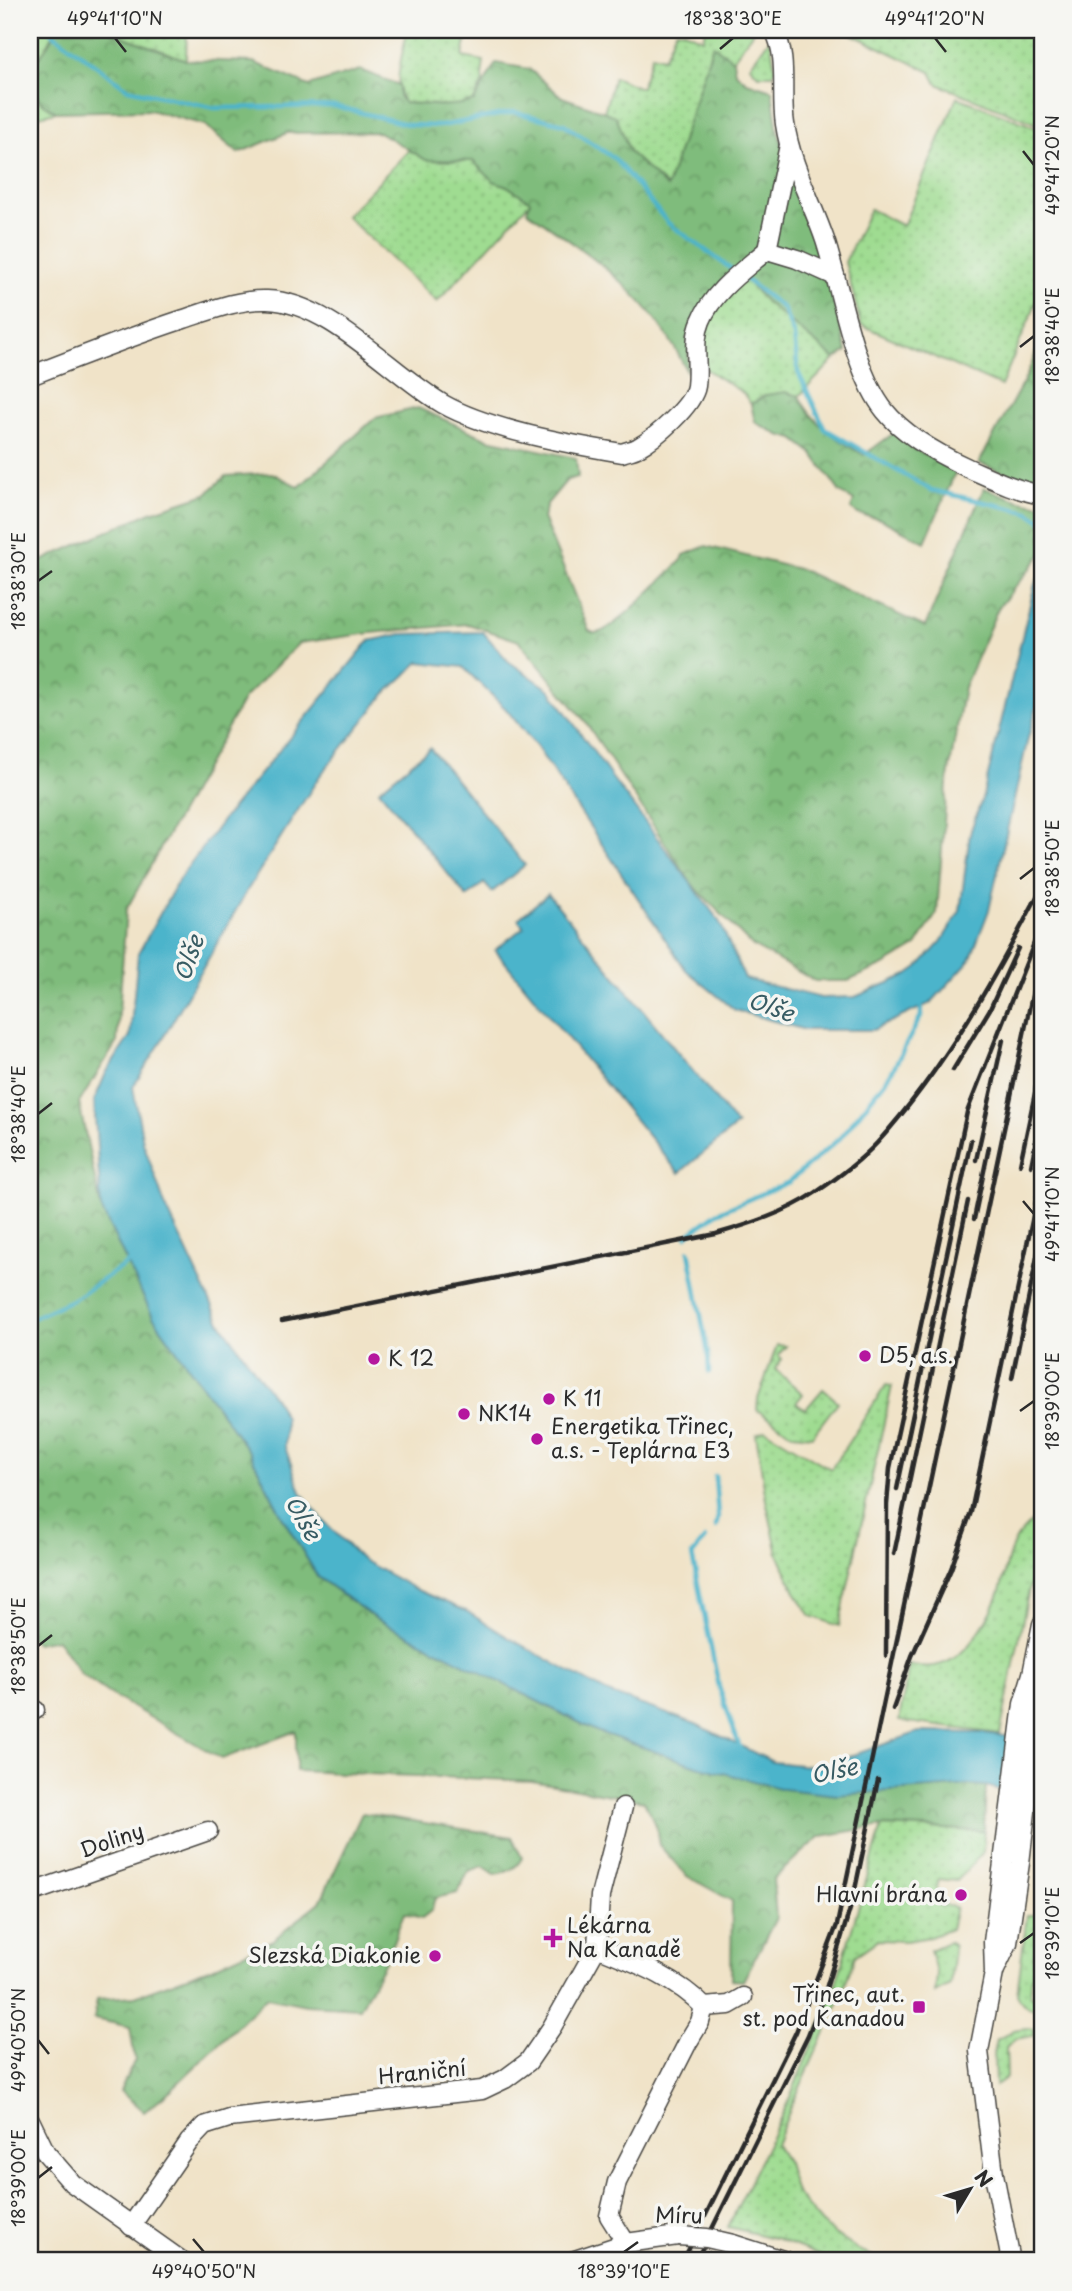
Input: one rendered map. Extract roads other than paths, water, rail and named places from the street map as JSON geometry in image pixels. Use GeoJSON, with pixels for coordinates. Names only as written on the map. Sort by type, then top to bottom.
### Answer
{"type":"FeatureCollection","features":[{"type":"Feature","properties":{"kind":"street"},"geometry":{"type":"LineString","coordinates":[[774,30],[781,48],[785,124],[789,145],[824,238],[844,311],[873,393],[885,411],[904,430],[952,460],[1018,491],[1042,495]]}},
{"type":"Feature","properties":{"kind":"street"},"geometry":{"type":"LineString","coordinates":[[30,376],[148,330],[224,306],[266,299],[284,301],[324,317],[442,403],[471,417],[528,433],[622,453],[636,448],[679,414],[696,389],[696,342],[701,321],[709,306],[730,281],[768,250],[789,145]]}},
{"type":"Feature","properties":{"kind":"street"},"geometry":{"type":"LineString","coordinates":[[768,250],[835,275]]}},
{"type":"Feature","properties":{"kind":"street"},"geometry":{"type":"LineString","coordinates":[[1011,2261],[994,2174],[979,2051],[994,1973],[993,1942],[1012,1854],[1032,1674],[1042,1624]]}},
{"type":"Feature","properties":{"kind":"street","name":"Hraniční"},"geometry":{"type":"LineString","coordinates":[[131,2226],[189,2142],[204,2126],[229,2118],[482,2090],[505,2079],[528,2062],[597,1947],[600,1896],[623,1807]]}},
{"type":"Feature","properties":{"kind":"street","name":"Doliny"},"geometry":{"type":"LineString","coordinates":[[30,1893],[208,1831]]}},
{"type":"Feature","properties":{"kind":"street"},"geometry":{"type":"LineString","coordinates":[[597,1947],[628,1959],[691,1994],[702,2015]]}},
{"type":"Feature","properties":{"kind":"street"},"geometry":{"type":"LineString","coordinates":[[626,2243],[609,2216],[617,2182],[702,2015],[743,1997]]}},
{"type":"Feature","properties":{"kind":"street"},"geometry":{"type":"LineString","coordinates":[[30,2120],[46,2153],[72,2183],[182,2261]]}},
{"type":"Feature","properties":{"kind":"street","name":"Míru"},"geometry":{"type":"LineString","coordinates":[[572,2261],[626,2243],[678,2236],[707,2238],[733,2244],[786,2261]]}},
{"type":"Feature","properties":{"kind":"water","name":"Olše"},"geometry":{"type":"Polygon","coordinates":[[[1042,573],[1042,688],[989,910],[970,960],[931,1003],[873,1030],[805,1030],[735,1010],[686,970],[536,746],[506,709],[463,667],[419,662],[384,695],[319,777],[248,889],[133,1087],[143,1142],[165,1205],[220,1322],[275,1399],[285,1418],[285,1447],[301,1492],[324,1521],[361,1559],[417,1590],[466,1611],[608,1693],[696,1724],[773,1762],[819,1767],[919,1732],[982,1733],[1042,1741],[1042,1801],[986,1786],[971,1785],[837,1795],[783,1789],[697,1766],[596,1731],[376,1619],[318,1577],[283,1518],[250,1453],[153,1317],[101,1208],[94,1101],[106,1073],[130,1036],[138,954],[179,879],[224,818],[369,641],[402,634],[483,632],[508,661],[550,690],[719,921],[745,979],[821,998],[855,997],[905,976],[918,967],[941,942],[960,911],[970,833],[983,796],[1035,584],[1042,573]]]}},
{"type":"Feature","properties":{"kind":"water"},"geometry":{"type":"Polygon","coordinates":[[[430,748],[525,865],[492,892],[484,883],[467,897],[379,790],[430,748]]]}},
{"type":"Feature","properties":{"kind":"water"},"geometry":{"type":"Polygon","coordinates":[[[548,894],[737,1125],[679,1173],[495,950],[524,927],[518,919],[548,894]]]}},
{"type":"Feature","properties":{"kind":"waterway"},"geometry":{"type":"LineString","coordinates":[[48,30],[128,89],[215,108],[334,106],[411,125],[441,126],[514,112],[564,124],[615,159],[668,223],[734,271]]}},
{"type":"Feature","properties":{"kind":"waterway"},"geometry":{"type":"LineString","coordinates":[[741,276],[783,308],[794,336],[798,372],[825,429],[931,490],[1028,512],[1042,521]]}},
{"type":"Feature","properties":{"kind":"waterway"},"geometry":{"type":"LineString","coordinates":[[686,1236],[717,1213],[789,1182],[840,1138],[890,1075],[921,1016],[921,1002]]}},
{"type":"Feature","properties":{"kind":"waterway"},"geometry":{"type":"LineString","coordinates":[[689,1251],[709,1372]]}},
{"type":"Feature","properties":{"kind":"waterway"},"geometry":{"type":"LineString","coordinates":[[30,1319],[72,1300],[132,1260]]}},
{"type":"Feature","properties":{"kind":"waterway"},"geometry":{"type":"LineString","coordinates":[[715,1476],[718,1517],[716,1527]]}},
{"type":"Feature","properties":{"kind":"waterway"},"geometry":{"type":"LineString","coordinates":[[705,1539],[692,1555],[719,1687],[740,1748]]}},
{"type":"Feature","properties":{"kind":"railway"},"geometry":{"type":"LineString","coordinates":[[282,1321],[716,1234],[767,1217],[804,1200],[870,1150],[925,1084],[988,987],[1042,887]]}},
{"type":"Feature","properties":{"kind":"railway"},"geometry":{"type":"LineString","coordinates":[[886,1656],[887,1505],[890,1468],[967,1112],[1042,923]]}},
{"type":"Feature","properties":{"kind":"railway"},"geometry":{"type":"LineString","coordinates":[[953,1070],[990,1009],[1018,948]]}},
{"type":"Feature","properties":{"kind":"railway"},"geometry":{"type":"LineString","coordinates":[[683,2261],[796,2032],[837,1925],[1042,948]]}},
{"type":"Feature","properties":{"kind":"railway"},"geometry":{"type":"LineString","coordinates":[[976,1160],[1003,1040]]}},
{"type":"Feature","properties":{"kind":"railway"},"geometry":{"type":"LineString","coordinates":[[1020,1164],[1042,1046]]}},
{"type":"Feature","properties":{"kind":"railway"},"geometry":{"type":"LineString","coordinates":[[1031,1166],[1042,1111]]}},
{"type":"Feature","properties":{"kind":"railway"},"geometry":{"type":"LineString","coordinates":[[897,1489],[971,1140]]}},
{"type":"Feature","properties":{"kind":"railway"},"geometry":{"type":"LineString","coordinates":[[974,1219],[989,1147]]}},
{"type":"Feature","properties":{"kind":"railway"},"geometry":{"type":"LineString","coordinates":[[893,1709],[912,1656],[951,1569],[971,1512],[1042,1173]]}},
{"type":"Feature","properties":{"kind":"railway"},"geometry":{"type":"LineString","coordinates":[[894,1554],[968,1201]]}},
{"type":"Feature","properties":{"kind":"railway"},"geometry":{"type":"LineString","coordinates":[[1012,1378],[1042,1233]]}},
{"type":"Feature","properties":{"kind":"railway"},"geometry":{"type":"LineString","coordinates":[[696,2261],[808,2035],[825,1992],[853,1899],[878,1780]]}},
{"type":"Feature","properties":{"kind":"place","name":"D5, a.s."},"geometry":{"type":"Point","coordinates":[865,1356]}},
{"type":"Feature","properties":{"kind":"place","name":"K 12"},"geometry":{"type":"Point","coordinates":[374,1359]}},
{"type":"Feature","properties":{"kind":"place","name":"K 11"},"geometry":{"type":"Point","coordinates":[549,1399]}},
{"type":"Feature","properties":{"kind":"place","name":"NK14"},"geometry":{"type":"Point","coordinates":[464,1414]}},
{"type":"Feature","properties":{"kind":"place","name":"Energetika Třinec, a.s. - Teplárna E3"},"geometry":{"type":"Point","coordinates":[537,1439]}},
{"type":"Feature","properties":{"kind":"place","name":"Hlavní brána"},"geometry":{"type":"Point","coordinates":[961,1895]}},
{"type":"Feature","properties":{"kind":"place","name":"Lékárna Na Kanadě"},"geometry":{"type":"Point","coordinates":[553,1938]}},
{"type":"Feature","properties":{"kind":"place","name":"Slezská Diakonie"},"geometry":{"type":"Point","coordinates":[435,1956]}},
{"type":"Feature","properties":{"kind":"place","name":"Třinec, aut. st. pod Kanadou"},"geometry":{"type":"Point","coordinates":[919,2007]}}]}
